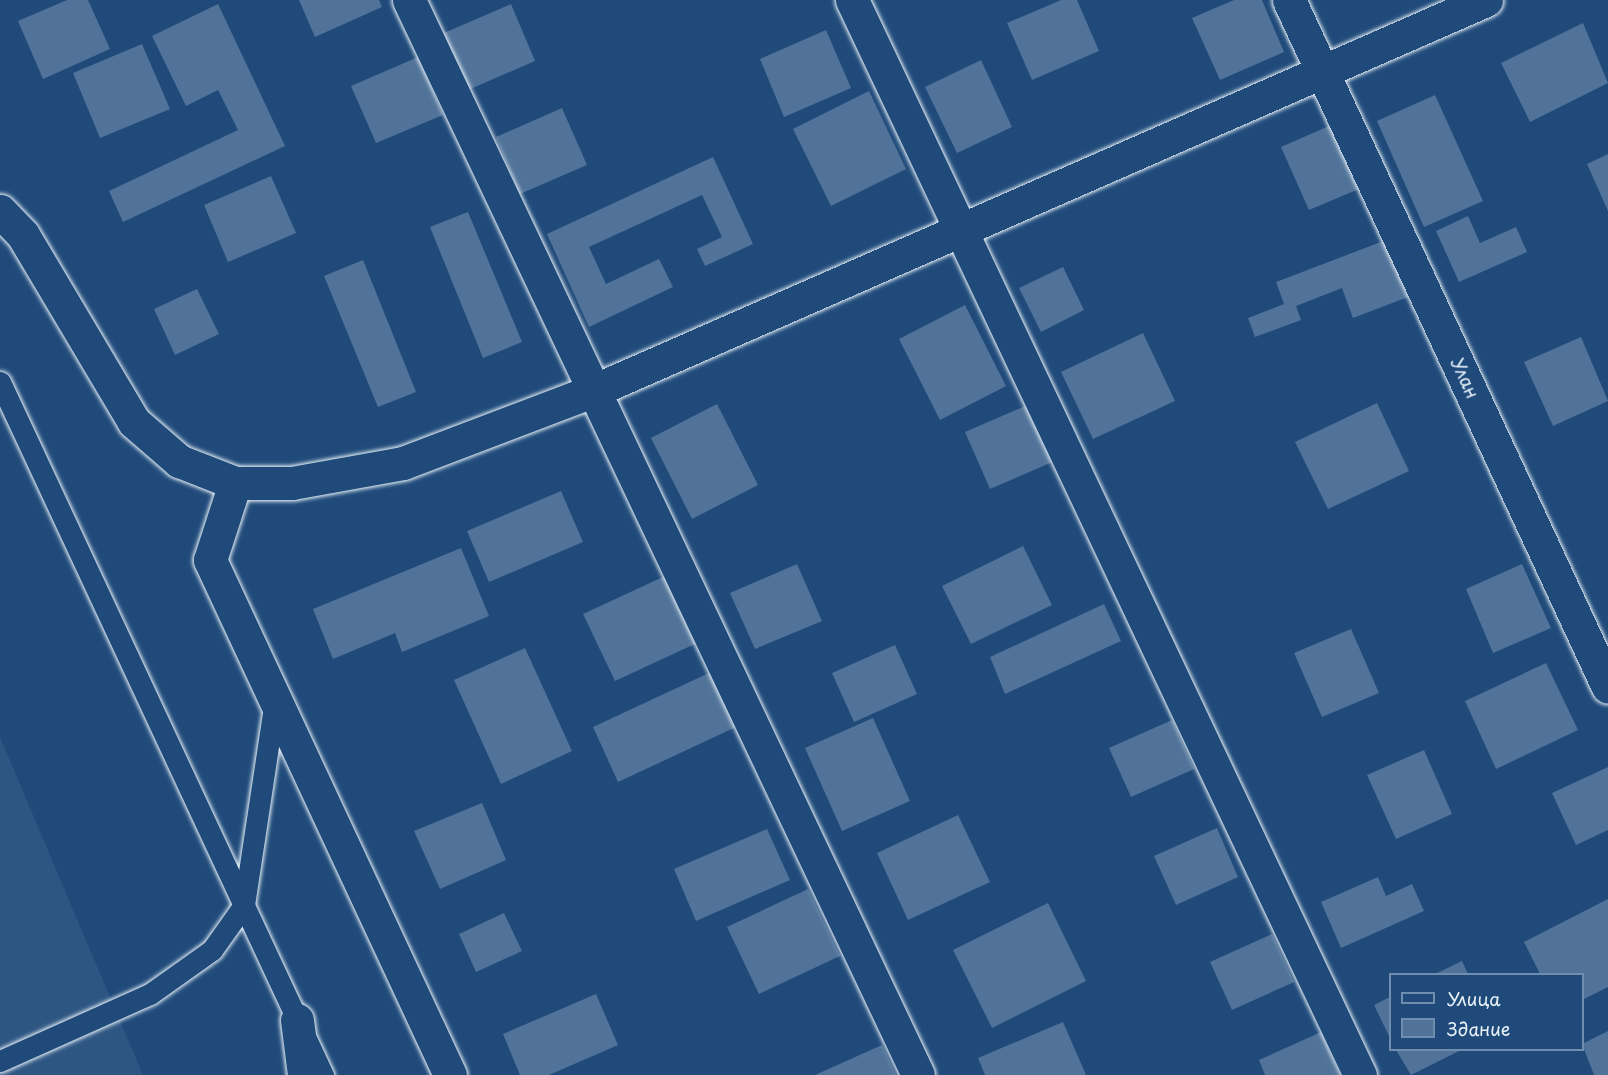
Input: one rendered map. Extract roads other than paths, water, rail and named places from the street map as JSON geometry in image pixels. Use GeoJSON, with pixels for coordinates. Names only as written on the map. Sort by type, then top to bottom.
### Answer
{"type":"FeatureCollection","features":[{"type":"Feature","properties":{"kind":"street"},"geometry":{"type":"LineString","coordinates":[[409,0],[918,1075]]}},
{"type":"Feature","properties":{"kind":"street"},"geometry":{"type":"LineString","coordinates":[[852,0],[1360,1075]]}},
{"type":"Feature","properties":{"kind":"street","name":"Улан"},"geometry":{"type":"LineString","coordinates":[[1289,0],[1608,687]]}},
{"type":"Feature","properties":{"kind":"street"},"geometry":{"type":"LineString","coordinates":[[0,211],[23,235],[135,422],[179,461],[235,483],[292,483],[403,463],[593,391],[1322,69],[1486,0]]}},
{"type":"Feature","properties":{"kind":"street"},"geometry":{"type":"LineString","coordinates":[[235,483],[210,561],[450,1075]]}},
{"type":"Feature","properties":{"kind":"street"},"geometry":{"type":"LineString","coordinates":[[297,1020],[304,1075]]}},
{"type":"Feature","properties":{"kind":"lane"},"geometry":{"type":"LineString","coordinates":[[0,382],[323,1075]]}},
{"type":"Feature","properties":{"kind":"lane"},"geometry":{"type":"LineString","coordinates":[[0,1061],[150,994],[212,950],[243,905],[275,700]]}}]}
